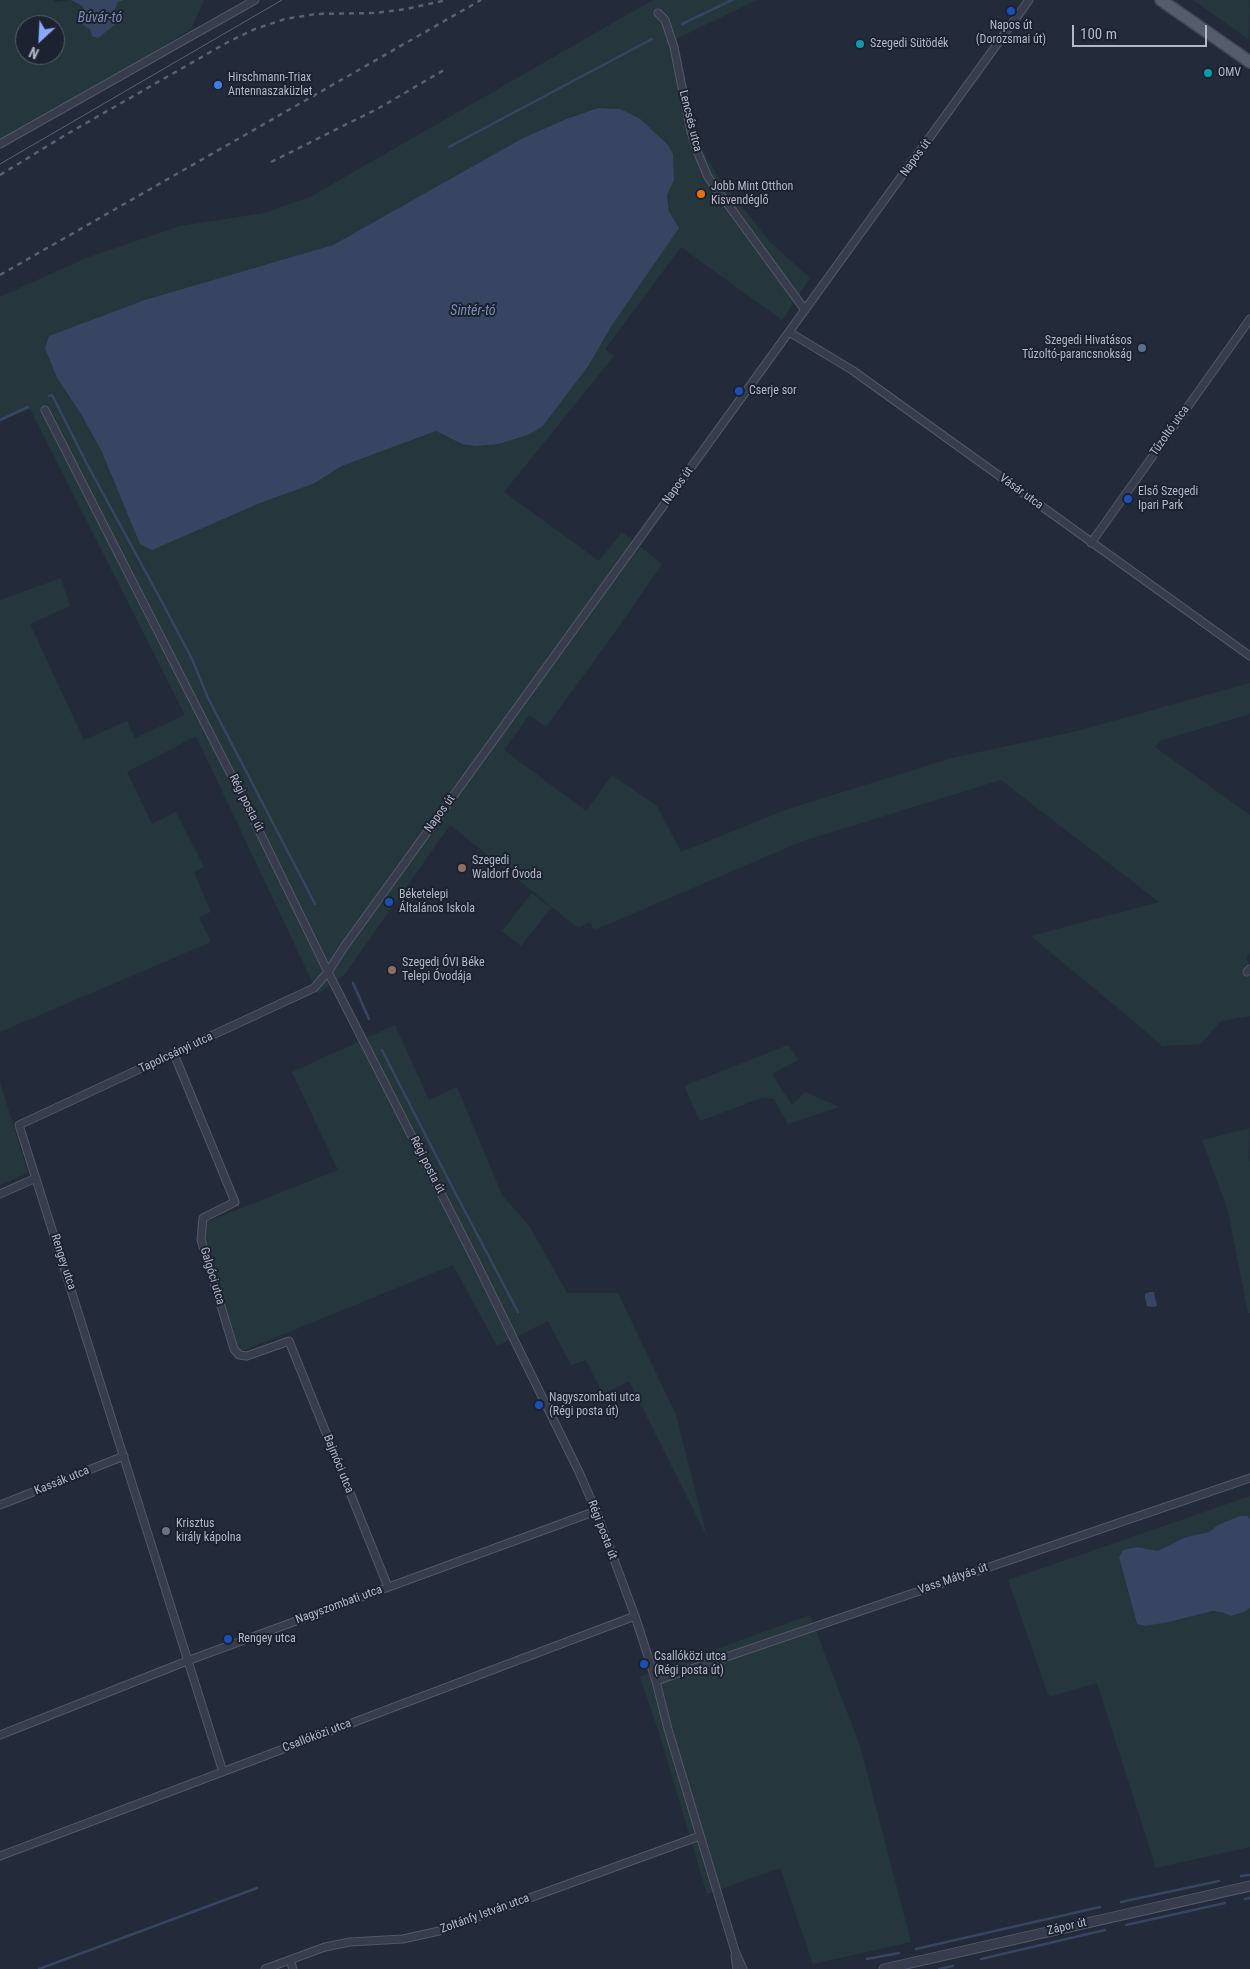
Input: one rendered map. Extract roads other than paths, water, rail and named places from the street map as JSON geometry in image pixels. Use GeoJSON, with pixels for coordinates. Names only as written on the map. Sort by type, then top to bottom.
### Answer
{"type":"FeatureCollection","features":[{"type":"Feature","properties":{"kind":"main road"},"geometry":{"type":"LineString","coordinates":[[1161,0],[1250,62]]}},
{"type":"Feature","properties":{"kind":"street"},"geometry":{"type":"LineString","coordinates":[[0,144],[255,0]]}},
{"type":"Feature","properties":{"kind":"street","name":"Napos út"},"geometry":{"type":"LineString","coordinates":[[328,972],[344,947],[1029,0]]}},
{"type":"Feature","properties":{"kind":"street","name":"Lencsés utca"},"geometry":{"type":"LineString","coordinates":[[658,13],[665,20],[674,47],[691,132],[696,151],[708,177],[805,310]]}},
{"type":"Feature","properties":{"kind":"street","name":"Tűzoltó utca"},"geometry":{"type":"LineString","coordinates":[[1091,543],[1250,318]]}},
{"type":"Feature","properties":{"kind":"street","name":"Vásár utca"},"geometry":{"type":"LineString","coordinates":[[789,332],[852,370],[1250,656]]}},
{"type":"Feature","properties":{"kind":"street","name":"Régi posta út"},"geometry":{"type":"LineString","coordinates":[[45,410],[246,804],[328,972],[475,1260],[596,1511],[635,1616],[656,1681],[700,1836],[735,1951],[743,1969]]}},
{"type":"Feature","properties":{"kind":"street","name":"Tapolcsányi utca"},"geometry":{"type":"LineString","coordinates":[[19,1125],[314,988],[328,972]]}},
{"type":"Feature","properties":{"kind":"street","name":"Galgóci utca"},"geometry":{"type":"LineString","coordinates":[[174,1054],[235,1202],[203,1218],[201,1240],[234,1349],[239,1355],[247,1356],[289,1341]]}},
{"type":"Feature","properties":{"kind":"street","name":"Rengey utca"},"geometry":{"type":"LineString","coordinates":[[19,1125],[223,1772]]}},
{"type":"Feature","properties":{"kind":"street"},"geometry":{"type":"LineString","coordinates":[[0,1194],[36,1178]]}},
{"type":"Feature","properties":{"kind":"street","name":"Bajmóci utca"},"geometry":{"type":"LineString","coordinates":[[289,1341],[388,1587]]}},
{"type":"Feature","properties":{"kind":"street","name":"Kassák utca"},"geometry":{"type":"LineString","coordinates":[[0,1505],[124,1456]]}},
{"type":"Feature","properties":{"kind":"street","name":"Vass Mátyás út"},"geometry":{"type":"LineString","coordinates":[[656,1681],[1250,1478]]}},
{"type":"Feature","properties":{"kind":"street","name":"Nagyszombati utca"},"geometry":{"type":"LineString","coordinates":[[0,1736],[187,1661],[596,1511]]}},
{"type":"Feature","properties":{"kind":"street","name":"Csallóközi utca"},"geometry":{"type":"LineString","coordinates":[[0,1856],[635,1616]]}},
{"type":"Feature","properties":{"kind":"street","name":"Zoltánfy István utca"},"geometry":{"type":"LineString","coordinates":[[265,1969],[324,1947],[350,1942],[403,1939],[439,1931],[700,1836]]}},
{"type":"Feature","properties":{"kind":"street","name":"Zápor út"},"geometry":{"type":"LineString","coordinates":[[884,1969],[1250,1886]]}},
{"type":"Feature","properties":{"kind":"street","name":"Régi posta út"},"geometry":{"type":"LineString","coordinates":[[735,1951],[737,1969]]}},
{"type":"Feature","properties":{"kind":"street"},"geometry":{"type":"LineString","coordinates":[[290,1960],[293,1969]]}},
{"type":"Feature","properties":{"kind":"water","name":"Búvár-tó"},"geometry":{"type":"Polygon","coordinates":[[[71,0],[124,0],[118,2],[114,12],[117,23],[98,38],[92,36],[90,29],[83,25],[86,15],[82,6],[71,0]]]}},
{"type":"Feature","properties":{"kind":"water","name":"Sintér-tó"},"geometry":{"type":"Polygon","coordinates":[[[598,108],[620,109],[639,118],[668,145],[673,154],[674,180],[667,195],[669,212],[679,228],[612,325],[589,365],[543,426],[530,434],[499,444],[476,446],[462,444],[436,431],[342,466],[313,484],[260,503],[152,550],[140,544],[102,452],[81,414],[57,378],[45,348],[49,336],[145,300],[333,245],[523,138],[566,119],[598,108]]]}},
{"type":"Feature","properties":{"kind":"water"},"geometry":{"type":"Polygon","coordinates":[[[1154,1292],[1157,1306],[1147,1306],[1145,1294],[1154,1292]]]}},
{"type":"Feature","properties":{"kind":"water"},"geometry":{"type":"Polygon","coordinates":[[[1240,1516],[1247,1516],[1250,1519],[1250,1608],[1231,1616],[1213,1611],[1169,1622],[1145,1626],[1137,1624],[1119,1557],[1123,1550],[1137,1547],[1158,1551],[1186,1537],[1209,1532],[1218,1525],[1240,1516]]]}},
{"type":"Feature","properties":{"kind":"waterway"},"geometry":{"type":"LineString","coordinates":[[682,24],[732,0]]}},
{"type":"Feature","properties":{"kind":"waterway"},"geometry":{"type":"LineString","coordinates":[[449,147],[652,39]]}},
{"type":"Feature","properties":{"kind":"waterway"},"geometry":{"type":"LineString","coordinates":[[49,396],[52,395],[192,659],[208,698],[315,904]]}},
{"type":"Feature","properties":{"kind":"waterway"},"geometry":{"type":"LineString","coordinates":[[0,420],[28,407]]}},
{"type":"Feature","properties":{"kind":"waterway"},"geometry":{"type":"LineString","coordinates":[[353,983],[369,1019]]}},
{"type":"Feature","properties":{"kind":"waterway"},"geometry":{"type":"LineString","coordinates":[[382,1050],[518,1312]]}},
{"type":"Feature","properties":{"kind":"waterway"},"geometry":{"type":"LineString","coordinates":[[1241,1876],[1250,1875]]}},
{"type":"Feature","properties":{"kind":"waterway"},"geometry":{"type":"LineString","coordinates":[[1121,1902],[1219,1881]]}},
{"type":"Feature","properties":{"kind":"waterway"},"geometry":{"type":"LineString","coordinates":[[39,1969],[257,1888]]}},
{"type":"Feature","properties":{"kind":"waterway"},"geometry":{"type":"LineString","coordinates":[[1245,1899],[1250,1898]]}},
{"type":"Feature","properties":{"kind":"waterway"},"geometry":{"type":"LineString","coordinates":[[1126,1925],[1225,1903]]}},
{"type":"Feature","properties":{"kind":"waterway"},"geometry":{"type":"LineString","coordinates":[[916,1949],[1100,1907]]}},
{"type":"Feature","properties":{"kind":"waterway"},"geometry":{"type":"LineString","coordinates":[[981,1959],[1105,1930]]}},
{"type":"Feature","properties":{"kind":"waterway"},"geometry":{"type":"LineString","coordinates":[[867,1959],[899,1953]]}},
{"type":"Feature","properties":{"kind":"waterway"},"geometry":{"type":"LineString","coordinates":[[939,1969],[953,1966]]}},
{"type":"Feature","properties":{"kind":"tram line"},"geometry":{"type":"LineString","coordinates":[[0,164],[282,0]]}},
{"type":"Feature","properties":{"kind":"railway"},"geometry":{"type":"LineString","coordinates":[[0,175],[67,134],[228,42],[255,29],[285,19],[316,14],[375,13],[406,9],[447,0]]}},
{"type":"Feature","properties":{"kind":"railway"},"geometry":{"type":"LineString","coordinates":[[0,275],[481,0]]}},
{"type":"Feature","properties":{"kind":"railway"},"geometry":{"type":"LineString","coordinates":[[271,162],[379,108],[444,70]]}},
{"type":"Feature","properties":{"kind":"place","name":"Napos út (Dorozsmai út)"},"geometry":{"type":"Point","coordinates":[1011,11]}},
{"type":"Feature","properties":{"kind":"place","name":"Szegedi Sütödék"},"geometry":{"type":"Point","coordinates":[860,44]}},
{"type":"Feature","properties":{"kind":"place","name":"OMV"},"geometry":{"type":"Point","coordinates":[1208,73]}},
{"type":"Feature","properties":{"kind":"place","name":"Hirschmann-Triax Antennaszaküzlet"},"geometry":{"type":"Point","coordinates":[218,85]}},
{"type":"Feature","properties":{"kind":"place","name":"Jobb Mint Otthon Kisvendéglő"},"geometry":{"type":"Point","coordinates":[701,194]}},
{"type":"Feature","properties":{"kind":"place","name":"Szegedi Hivatásos Tűzoltó-parancsnokság"},"geometry":{"type":"Point","coordinates":[1142,348]}},
{"type":"Feature","properties":{"kind":"place","name":"Cserje sor"},"geometry":{"type":"Point","coordinates":[739,391]}},
{"type":"Feature","properties":{"kind":"place","name":"Első Szegedi Ipari Park"},"geometry":{"type":"Point","coordinates":[1128,499]}},
{"type":"Feature","properties":{"kind":"place","name":"Szegedi Waldorf Óvoda"},"geometry":{"type":"Point","coordinates":[462,868]}},
{"type":"Feature","properties":{"kind":"place","name":"Béketelepi Általános Iskola"},"geometry":{"type":"Point","coordinates":[389,902]}},
{"type":"Feature","properties":{"kind":"place","name":"Szegedi ÓVI Béke Telepi Óvodája"},"geometry":{"type":"Point","coordinates":[392,970]}},
{"type":"Feature","properties":{"kind":"place","name":"Nagyszombati utca (Régi posta út)"},"geometry":{"type":"Point","coordinates":[539,1405]}},
{"type":"Feature","properties":{"kind":"place","name":"Krisztus király kápolna"},"geometry":{"type":"Point","coordinates":[166,1531]}},
{"type":"Feature","properties":{"kind":"place","name":"Rengey utca"},"geometry":{"type":"Point","coordinates":[228,1639]}},
{"type":"Feature","properties":{"kind":"place","name":"Csallóközi utca (Régi posta út)"},"geometry":{"type":"Point","coordinates":[644,1664]}}]}
